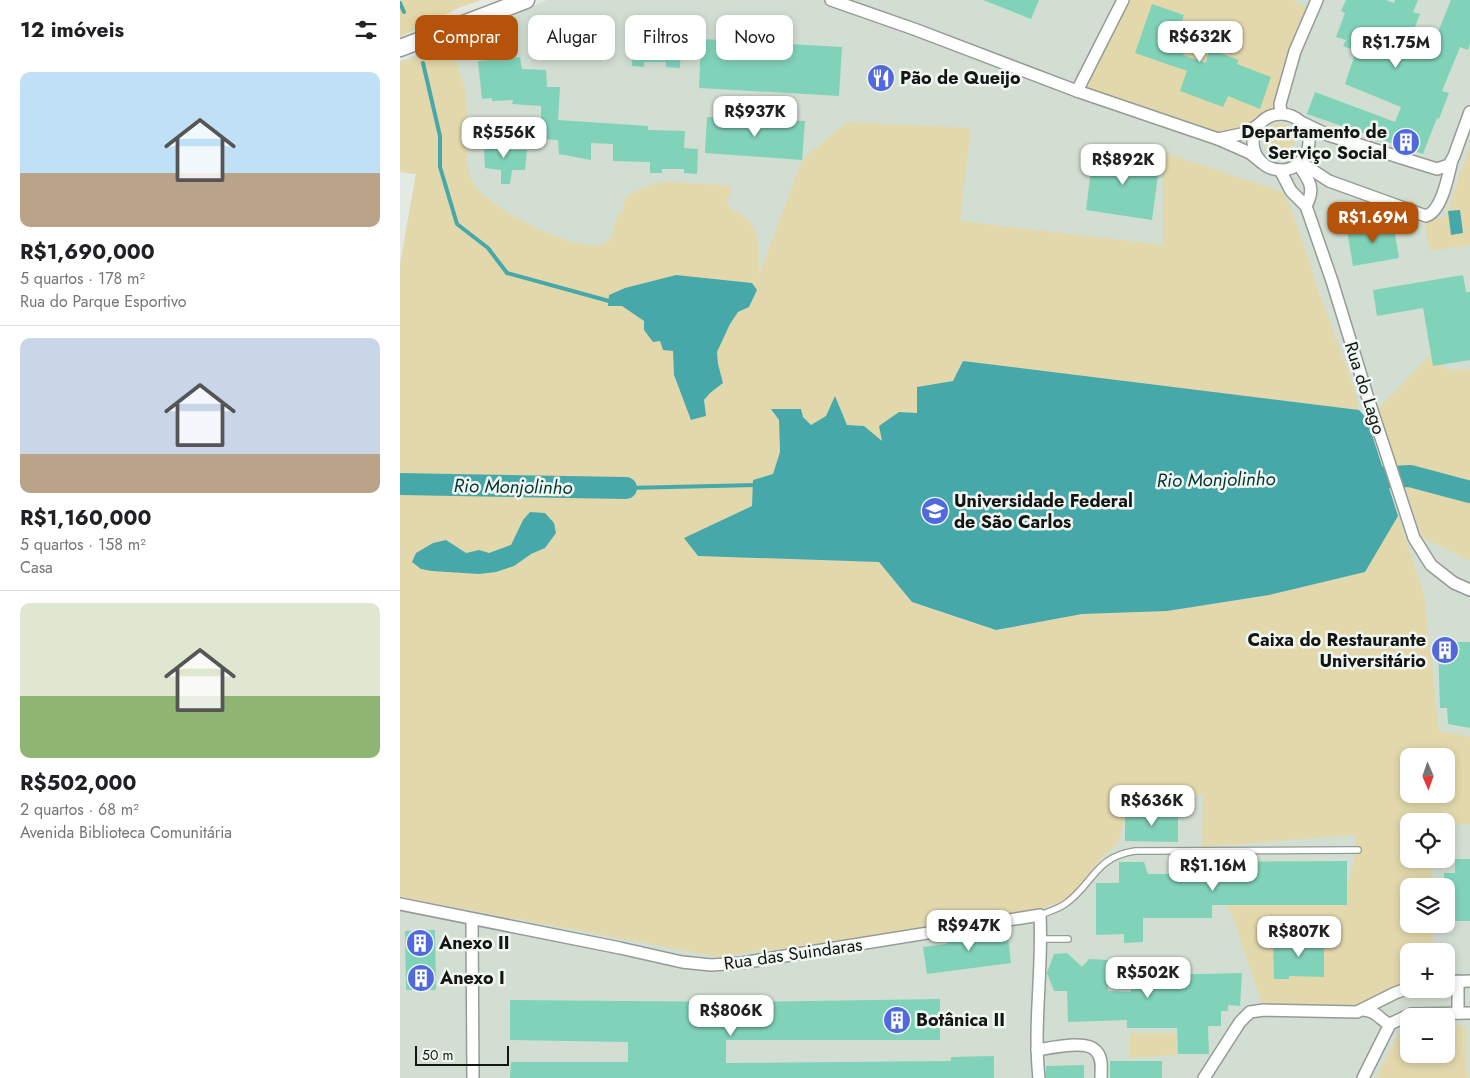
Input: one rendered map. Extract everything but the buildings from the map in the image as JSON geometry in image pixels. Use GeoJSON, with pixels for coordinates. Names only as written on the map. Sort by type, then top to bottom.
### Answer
{"type":"FeatureCollection","features":[{"type":"Feature","properties":{"kind":"main road"},"geometry":{"type":"LineString","coordinates":[[400,48],[526,0]]}},
{"type":"Feature","properties":{"kind":"street"},"geometry":{"type":"LineString","coordinates":[[831,0],[906,26],[1077,91],[1218,139],[1250,153],[1268,167],[1280,170],[1289,169],[1299,163],[1308,150],[1309,142],[1301,122]]}},
{"type":"Feature","properties":{"kind":"street"},"geometry":{"type":"LineString","coordinates":[[1077,91],[1123,0]]}},
{"type":"Feature","properties":{"kind":"street"},"geometry":{"type":"LineString","coordinates":[[1281,114],[1280,104],[1295,51],[1316,0]]}},
{"type":"Feature","properties":{"kind":"street"},"geometry":{"type":"LineString","coordinates":[[1299,163],[1329,181],[1426,216],[1435,210],[1441,198],[1470,112]]}},
{"type":"Feature","properties":{"kind":"street"},"geometry":{"type":"LineString","coordinates":[[1218,139],[1246,133],[1265,119],[1281,114],[1288,115],[1328,135],[1437,169],[1449,165],[1454,156]]}},
{"type":"Feature","properties":{"kind":"street"},"geometry":{"type":"LineString","coordinates":[[1259,124],[1253,139],[1254,148],[1261,162]]}},
{"type":"Feature","properties":{"kind":"street"},"geometry":{"type":"LineString","coordinates":[[1299,163],[1309,180],[1312,196],[1306,206]]}},
{"type":"Feature","properties":{"kind":"street","name":"Rua do Lago"},"geometry":{"type":"LineString","coordinates":[[1280,170],[1291,191],[1306,206],[1332,281],[1414,538],[1431,565],[1454,582],[1470,590]]}},
{"type":"Feature","properties":{"kind":"street","name":"Rua das Suindaras"},"geometry":{"type":"LineString","coordinates":[[400,904],[682,962],[711,965],[741,963],[1040,915]]}},
{"type":"Feature","properties":{"kind":"street"},"geometry":{"type":"LineString","coordinates":[[1039,1078],[1037,1050],[1041,938],[1040,915]]}},
{"type":"Feature","properties":{"kind":"street"},"geometry":{"type":"LineString","coordinates":[[472,920],[472,1078]]}},
{"type":"Feature","properties":{"kind":"street"},"geometry":{"type":"LineString","coordinates":[[1455,981],[1470,981]]}},
{"type":"Feature","properties":{"kind":"street"},"geometry":{"type":"LineString","coordinates":[[1204,1078],[1240,1022],[1250,1012],[1264,1010],[1356,1012],[1364,1010],[1400,991]]}},
{"type":"Feature","properties":{"kind":"street"},"geometry":{"type":"LineString","coordinates":[[1455,997],[1458,1013]]}},
{"type":"Feature","properties":{"kind":"street"},"geometry":{"type":"LineString","coordinates":[[1364,1010],[1375,1012],[1387,1024],[1390,1024]]}},
{"type":"Feature","properties":{"kind":"street"},"geometry":{"type":"LineString","coordinates":[[1363,1078],[1390,1024],[1411,1014],[1470,1013]]}},
{"type":"Feature","properties":{"kind":"street"},"geometry":{"type":"LineString","coordinates":[[1037,1050],[1075,1044],[1093,1047],[1098,1052],[1102,1063],[1101,1078]]}},
{"type":"Feature","properties":{"kind":"lane"},"geometry":{"type":"LineString","coordinates":[[1040,915],[1064,905],[1079,892],[1094,872],[1104,863],[1122,853],[1145,851],[1358,850]]}},
{"type":"Feature","properties":{"kind":"lane"},"geometry":{"type":"LineString","coordinates":[[1041,938],[1068,939]]}},
{"type":"Feature","properties":{"kind":"shaded area"},"geometry":{"type":"Polygon","coordinates":[[[400,0],[482,0],[444,15],[415,15],[415,30],[400,37],[400,0]]]}},
{"type":"Feature","properties":{"kind":"shaded area","name":"Universidade Federal de São Carlos"},"geometry":{"type":"Polygon","coordinates":[[[547,0],[1470,0],[1470,1078],[400,1078],[400,265],[416,174],[400,172],[400,61],[415,55],[415,60],[518,60],[518,15],[511,15],[547,0]]]}},
{"type":"Feature","properties":{"kind":"shaded area"},"geometry":{"type":"Polygon","coordinates":[[[1131,0],[1292,0],[1309,8],[1277,103],[1269,119],[1260,127],[1223,137],[1081,89],[1131,0]]]}},
{"type":"Feature","properties":{"kind":"shaded area"},"geometry":{"type":"Polygon","coordinates":[[[415,58],[415,60],[454,60],[461,77],[466,99],[467,157],[470,175],[473,183],[481,193],[512,215],[532,226],[573,242],[590,245],[603,244],[611,237],[616,218],[623,210],[625,199],[636,191],[664,182],[723,185],[730,187],[731,193],[727,199],[730,209],[749,221],[754,228],[758,245],[759,275],[802,160],[847,122],[971,128],[960,221],[1163,245],[1163,152],[1283,192],[1299,229],[1319,293],[1347,366],[1359,410],[963,361],[953,381],[917,387],[917,413],[899,412],[880,426],[882,441],[864,426],[847,425],[835,396],[826,416],[811,425],[803,417],[771,410],[779,420],[780,452],[773,474],[753,480],[752,506],[684,538],[826,560],[879,562],[912,602],[996,630],[1082,614],[1167,611],[1269,595],[1364,572],[1398,516],[1424,594],[1439,731],[1470,737],[1470,824],[1455,825],[1455,813],[1400,813],[1400,868],[1432,868],[1432,878],[1400,878],[1400,933],[1433,933],[1433,943],[1400,943],[1400,992],[1364,1010],[1264,1010],[1233,918],[1226,905],[1347,905],[1347,887],[1355,855],[1355,835],[1202,847],[1203,795],[1133,794],[1117,844],[1100,859],[1072,899],[1015,916],[719,957],[400,897],[400,265],[416,174],[400,172],[400,62],[415,58]],[[676,275],[625,288],[609,295],[608,306],[622,306],[644,321],[660,341],[673,351],[674,375],[691,420],[710,393],[723,383],[717,352],[730,324],[738,312],[749,307],[757,290],[752,283],[676,275]],[[517,533],[512,545],[489,553],[479,550],[466,553],[446,540],[433,543],[421,569],[479,574],[514,566],[531,554],[545,548],[517,533]]]}},
{"type":"Feature","properties":{"kind":"shaded area"},"geometry":{"type":"Polygon","coordinates":[[[1279,123],[1291,127],[1295,139],[1291,151],[1279,155],[1267,151],[1263,139],[1267,127],[1279,123]]]}},
{"type":"Feature","properties":{"kind":"shaded area"},"geometry":{"type":"Polygon","coordinates":[[[1470,146],[1470,245],[1430,251],[1424,221],[1445,217],[1470,146]]]}},
{"type":"Feature","properties":{"kind":"shaded area"},"geometry":{"type":"Polygon","coordinates":[[[1429,356],[1447,369],[1470,369],[1470,561],[1422,537],[1378,409],[1429,356]]]}},
{"type":"Feature","properties":{"kind":"shaded area"},"geometry":{"type":"Polygon","coordinates":[[[1455,1025],[1466,1026],[1467,1078],[1376,1078],[1400,1031],[1400,1063],[1455,1063],[1455,1025]]]}},
{"type":"Feature","properties":{"kind":"shaded area"},"geometry":{"type":"Polygon","coordinates":[[[1129,1033],[1176,1033],[1177,1055],[1129,1058],[1129,1033]]]}},
{"type":"Feature","properties":{"kind":"water"},"geometry":{"type":"Polygon","coordinates":[[[1460,210],[1463,233],[1451,235],[1448,211],[1460,210]]]}},
{"type":"Feature","properties":{"kind":"water"},"geometry":{"type":"Polygon","coordinates":[[[676,275],[752,283],[757,290],[749,307],[738,312],[730,324],[717,352],[723,383],[704,400],[706,416],[691,420],[674,375],[673,351],[663,350],[660,341],[653,342],[644,330],[644,321],[622,306],[608,306],[609,295],[625,288],[676,275]]]}},
{"type":"Feature","properties":{"kind":"water"},"geometry":{"type":"Polygon","coordinates":[[[963,361],[1359,410],[1367,419],[1398,516],[1365,572],[1269,595],[1167,611],[1082,614],[996,630],[912,602],[879,562],[698,556],[684,538],[752,506],[753,480],[773,474],[780,452],[779,420],[771,409],[801,409],[803,417],[811,425],[826,416],[835,396],[847,425],[864,426],[882,441],[879,426],[899,412],[917,413],[917,387],[953,381],[963,361]]]}},
{"type":"Feature","properties":{"kind":"water"},"geometry":{"type":"Polygon","coordinates":[[[530,512],[545,513],[554,523],[556,533],[545,548],[531,554],[514,566],[496,572],[479,574],[432,571],[421,569],[412,562],[416,553],[433,543],[446,540],[466,553],[479,550],[489,553],[511,545],[523,520],[530,512]]]}},
{"type":"Feature","properties":{"kind":"waterway"},"geometry":{"type":"LineString","coordinates":[[400,3],[404,12]]}},
{"type":"Feature","properties":{"kind":"waterway"},"geometry":{"type":"LineString","coordinates":[[423,63],[440,136],[440,167],[457,224],[488,248],[507,273],[609,301]]}},
{"type":"Feature","properties":{"kind":"waterway","name":"Rio Monjolinho"},"geometry":{"type":"LineString","coordinates":[[1356,479],[1410,476],[1470,492]]}},
{"type":"Feature","properties":{"kind":"waterway","name":"Rio Monjolinho"},"geometry":{"type":"LineString","coordinates":[[400,484],[626,488]]}},
{"type":"Feature","properties":{"kind":"waterway"},"geometry":{"type":"LineString","coordinates":[[626,488],[757,485]]}},
{"type":"Feature","properties":{"kind":"place","name":"Pão de Queijo"},"geometry":{"type":"Point","coordinates":[881,78]}},
{"type":"Feature","properties":{"kind":"place","name":"Departamento de Serviço Social"},"geometry":{"type":"Point","coordinates":[1406,142]}},
{"type":"Feature","properties":{"kind":"place","name":"Universidade Federal de São Carlos"},"geometry":{"type":"Point","coordinates":[935,511]}},
{"type":"Feature","properties":{"kind":"place","name":"Caixa do Restaurante Universitário"},"geometry":{"type":"Point","coordinates":[1445,650]}},
{"type":"Feature","properties":{"kind":"place","name":"Anexo II"},"geometry":{"type":"Point","coordinates":[420,943]}},
{"type":"Feature","properties":{"kind":"place","name":"Anexo I"},"geometry":{"type":"Point","coordinates":[421,978]}},
{"type":"Feature","properties":{"kind":"place","name":"Botânica II"},"geometry":{"type":"Point","coordinates":[897,1020]}}]}
